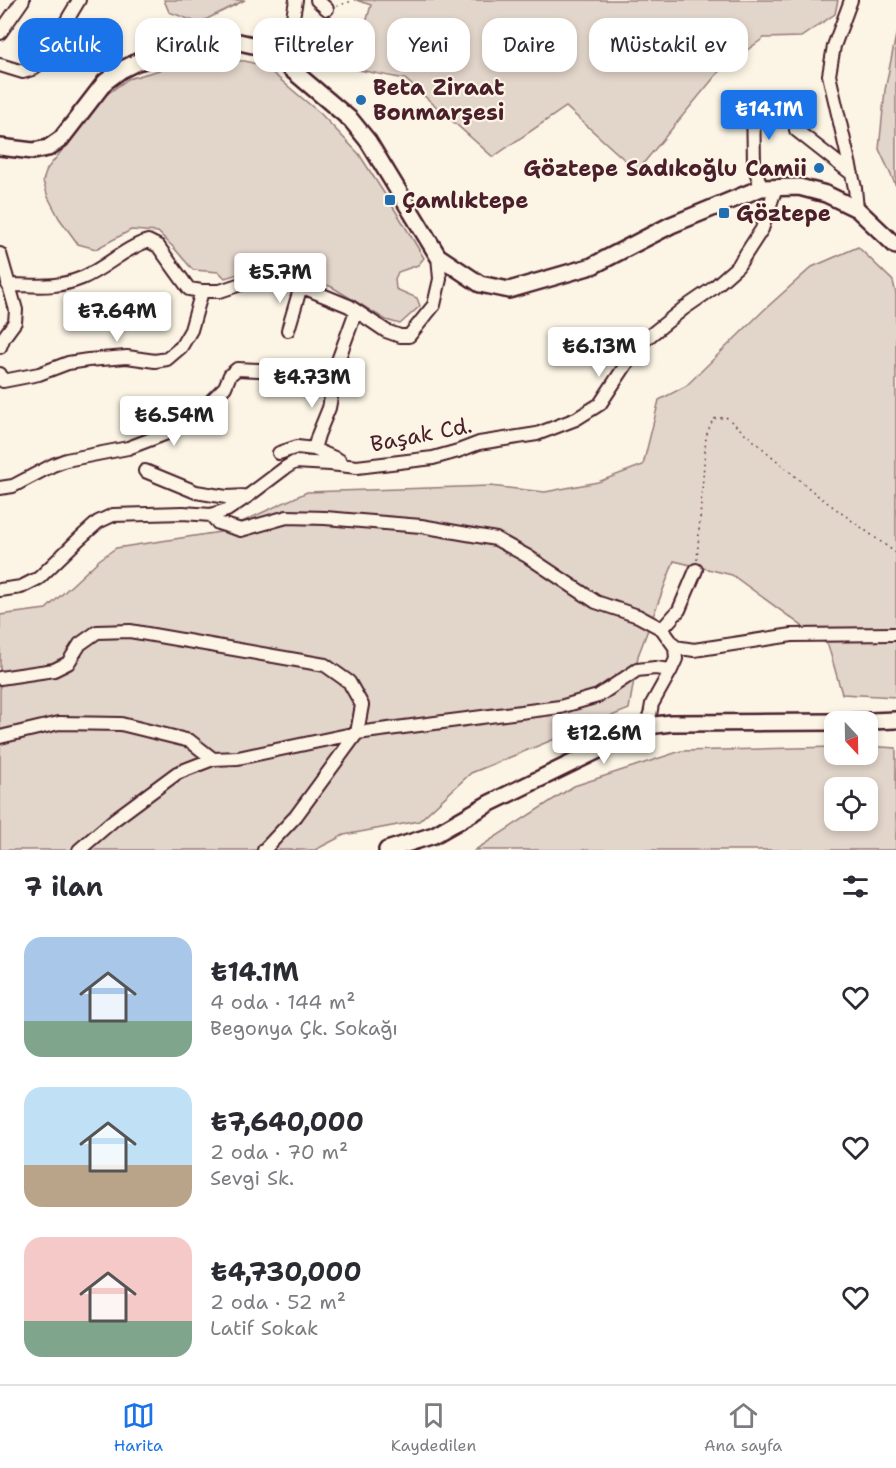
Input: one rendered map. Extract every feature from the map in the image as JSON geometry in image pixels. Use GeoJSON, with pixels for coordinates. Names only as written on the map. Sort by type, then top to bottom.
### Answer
{"type":"FeatureCollection","features":[{"type":"Feature","properties":{"kind":"main road"},"geometry":{"type":"LineString","coordinates":[[0,147],[33,151],[48,148],[61,139],[105,82],[137,62],[204,45],[239,42],[253,45]]}},
{"type":"Feature","properties":{"kind":"main road"},"geometry":{"type":"LineString","coordinates":[[294,72],[351,120],[368,141],[438,256],[480,284],[509,290],[592,266],[671,225],[769,188],[799,187],[826,194],[857,209],[896,246]]}},
{"type":"Feature","properties":{"kind":"main road"},"geometry":{"type":"LineString","coordinates":[[878,721],[896,720]]}},
{"type":"Feature","properties":{"kind":"main road"},"geometry":{"type":"LineString","coordinates":[[387,850],[434,835],[490,803],[648,726],[671,723],[824,722]]}},
{"type":"Feature","properties":{"kind":"street"},"geometry":{"type":"LineString","coordinates":[[0,33],[22,0]]}},
{"type":"Feature","properties":{"kind":"street"},"geometry":{"type":"LineString","coordinates":[[0,65],[23,72],[42,62],[79,0]]}},
{"type":"Feature","properties":{"kind":"street"},"geometry":{"type":"LineString","coordinates":[[293,18],[296,0]]}},
{"type":"Feature","properties":{"kind":"street"},"geometry":{"type":"LineString","coordinates":[[317,0],[327,9]]}},
{"type":"Feature","properties":{"kind":"street"},"geometry":{"type":"LineString","coordinates":[[851,0],[834,46],[829,75],[855,188],[857,209]]}},
{"type":"Feature","properties":{"kind":"street"},"geometry":{"type":"LineString","coordinates":[[753,98],[754,164],[769,188]]}},
{"type":"Feature","properties":{"kind":"street"},"geometry":{"type":"LineString","coordinates":[[796,130],[852,174]]}},
{"type":"Feature","properties":{"kind":"street","name":"Başak Cd."},"geometry":{"type":"LineString","coordinates":[[0,590],[21,587],[39,578],[98,522],[113,516],[183,513],[211,515],[227,510],[295,462],[357,467],[433,458],[458,452],[479,443],[537,434],[576,419],[600,404],[642,342],[712,289],[738,266],[762,229],[769,188]]}},
{"type":"Feature","properties":{"kind":"street"},"geometry":{"type":"LineString","coordinates":[[8,285],[57,285],[84,277],[136,245],[148,241],[158,246],[189,289],[220,291],[271,274],[349,306],[386,331],[399,336],[409,336],[434,305],[440,279],[438,256]]}},
{"type":"Feature","properties":{"kind":"street"},"geometry":{"type":"LineString","coordinates":[[0,254],[16,310],[15,322],[0,346]]}},
{"type":"Feature","properties":{"kind":"street"},"geometry":{"type":"LineString","coordinates":[[288,330],[301,286]]}},
{"type":"Feature","properties":{"kind":"street"},"geometry":{"type":"LineString","coordinates":[[0,374],[3,381],[39,374],[68,363],[88,360],[127,357],[155,361],[167,359],[181,347],[191,330],[202,291]]}},
{"type":"Feature","properties":{"kind":"street"},"geometry":{"type":"LineString","coordinates":[[314,449],[329,408],[332,377],[356,310]]}},
{"type":"Feature","properties":{"kind":"street"},"geometry":{"type":"LineString","coordinates":[[0,488],[13,486],[66,460],[128,448],[170,432],[202,410],[225,387],[230,375],[237,369],[304,372],[332,377]]}},
{"type":"Feature","properties":{"kind":"street"},"geometry":{"type":"LineString","coordinates":[[279,453],[297,447],[314,449],[357,467]]}},
{"type":"Feature","properties":{"kind":"street"},"geometry":{"type":"LineString","coordinates":[[145,471],[196,492],[226,497],[248,496]]}},
{"type":"Feature","properties":{"kind":"street"},"geometry":{"type":"LineString","coordinates":[[211,515],[218,523],[241,530],[287,517],[296,517],[421,526],[496,539],[527,556],[596,602],[638,616],[662,629],[675,648],[676,659],[652,704],[648,726]]}},
{"type":"Feature","properties":{"kind":"street"},"geometry":{"type":"LineString","coordinates":[[662,629],[679,610],[696,570]]}},
{"type":"Feature","properties":{"kind":"street"},"geometry":{"type":"LineString","coordinates":[[0,678],[54,670],[68,663],[80,644],[97,632],[130,631],[326,665],[349,682],[362,705],[357,733],[296,816],[264,850]]}},
{"type":"Feature","properties":{"kind":"street"},"geometry":{"type":"LineString","coordinates":[[675,648],[693,650],[792,636],[896,634]]}},
{"type":"Feature","properties":{"kind":"street"},"geometry":{"type":"LineString","coordinates":[[79,850],[115,819],[177,773],[213,759],[238,758],[357,733],[560,707],[598,696],[636,670],[655,668],[671,670]]}},
{"type":"Feature","properties":{"kind":"street"},"geometry":{"type":"LineString","coordinates":[[0,737],[59,723],[121,723],[190,741],[213,759]]}},
{"type":"Feature","properties":{"kind":"path"},"geometry":{"type":"LineString","coordinates":[[327,9],[356,0]]}},
{"type":"Feature","properties":{"kind":"path"},"geometry":{"type":"LineString","coordinates":[[696,570],[705,436],[713,419],[726,417],[817,495],[896,553]]}},
{"type":"Feature","properties":{"kind":"shaded area"},"geometry":{"type":"Polygon","coordinates":[[[164,0],[245,0],[209,18],[185,18],[169,12],[164,0]]]}},
{"type":"Feature","properties":{"kind":"shaded area"},"geometry":{"type":"Polygon","coordinates":[[[356,0],[838,0],[835,14],[801,37],[764,38],[748,49],[748,18],[589,18],[589,72],[719,72],[637,171],[566,107],[493,157],[405,79],[369,72],[375,72],[375,18],[367,18],[371,5],[356,0]]]}},
{"type":"Feature","properties":{"kind":"shaded area"},"geometry":{"type":"Polygon","coordinates":[[[896,35],[896,186],[879,149],[885,90],[896,35]]]}},
{"type":"Feature","properties":{"kind":"shaded area"},"geometry":{"type":"Polygon","coordinates":[[[241,61],[253,63],[253,72],[271,72],[321,114],[359,154],[400,218],[424,258],[418,265],[398,272],[395,279],[396,289],[417,298],[420,306],[400,324],[386,320],[332,287],[271,264],[225,278],[219,272],[193,270],[158,232],[131,230],[96,249],[78,244],[59,218],[43,181],[47,169],[106,95],[128,79],[152,72],[241,72],[241,61]]]}},
{"type":"Feature","properties":{"kind":"shaded area"},"geometry":{"type":"Polygon","coordinates":[[[858,247],[893,281],[896,294],[896,697],[842,694],[828,645],[732,575],[674,561],[638,656],[629,709],[471,773],[419,821],[344,835],[315,850],[0,850],[0,615],[46,609],[99,560],[116,548],[220,532],[307,492],[490,486],[545,492],[598,482],[643,465],[659,400],[686,386],[812,267],[858,247]]]}},
{"type":"Feature","properties":{"kind":"shaded area"},"geometry":{"type":"Polygon","coordinates":[[[824,747],[824,765],[878,765],[878,747],[896,748],[896,850],[475,850],[574,786],[681,751],[824,747]]]}},
{"type":"Feature","properties":{"kind":"place","name":"Beta Ziraat Bonmarşesi"},"geometry":{"type":"Point","coordinates":[361,100]}},
{"type":"Feature","properties":{"kind":"place","name":"Göztepe Sadıkoğlu Camii"},"geometry":{"type":"Point","coordinates":[819,168]}},
{"type":"Feature","properties":{"kind":"place","name":"Çamlıktepe"},"geometry":{"type":"Point","coordinates":[390,200]}},
{"type":"Feature","properties":{"kind":"place","name":"Göztepe"},"geometry":{"type":"Point","coordinates":[724,213]}}]}
